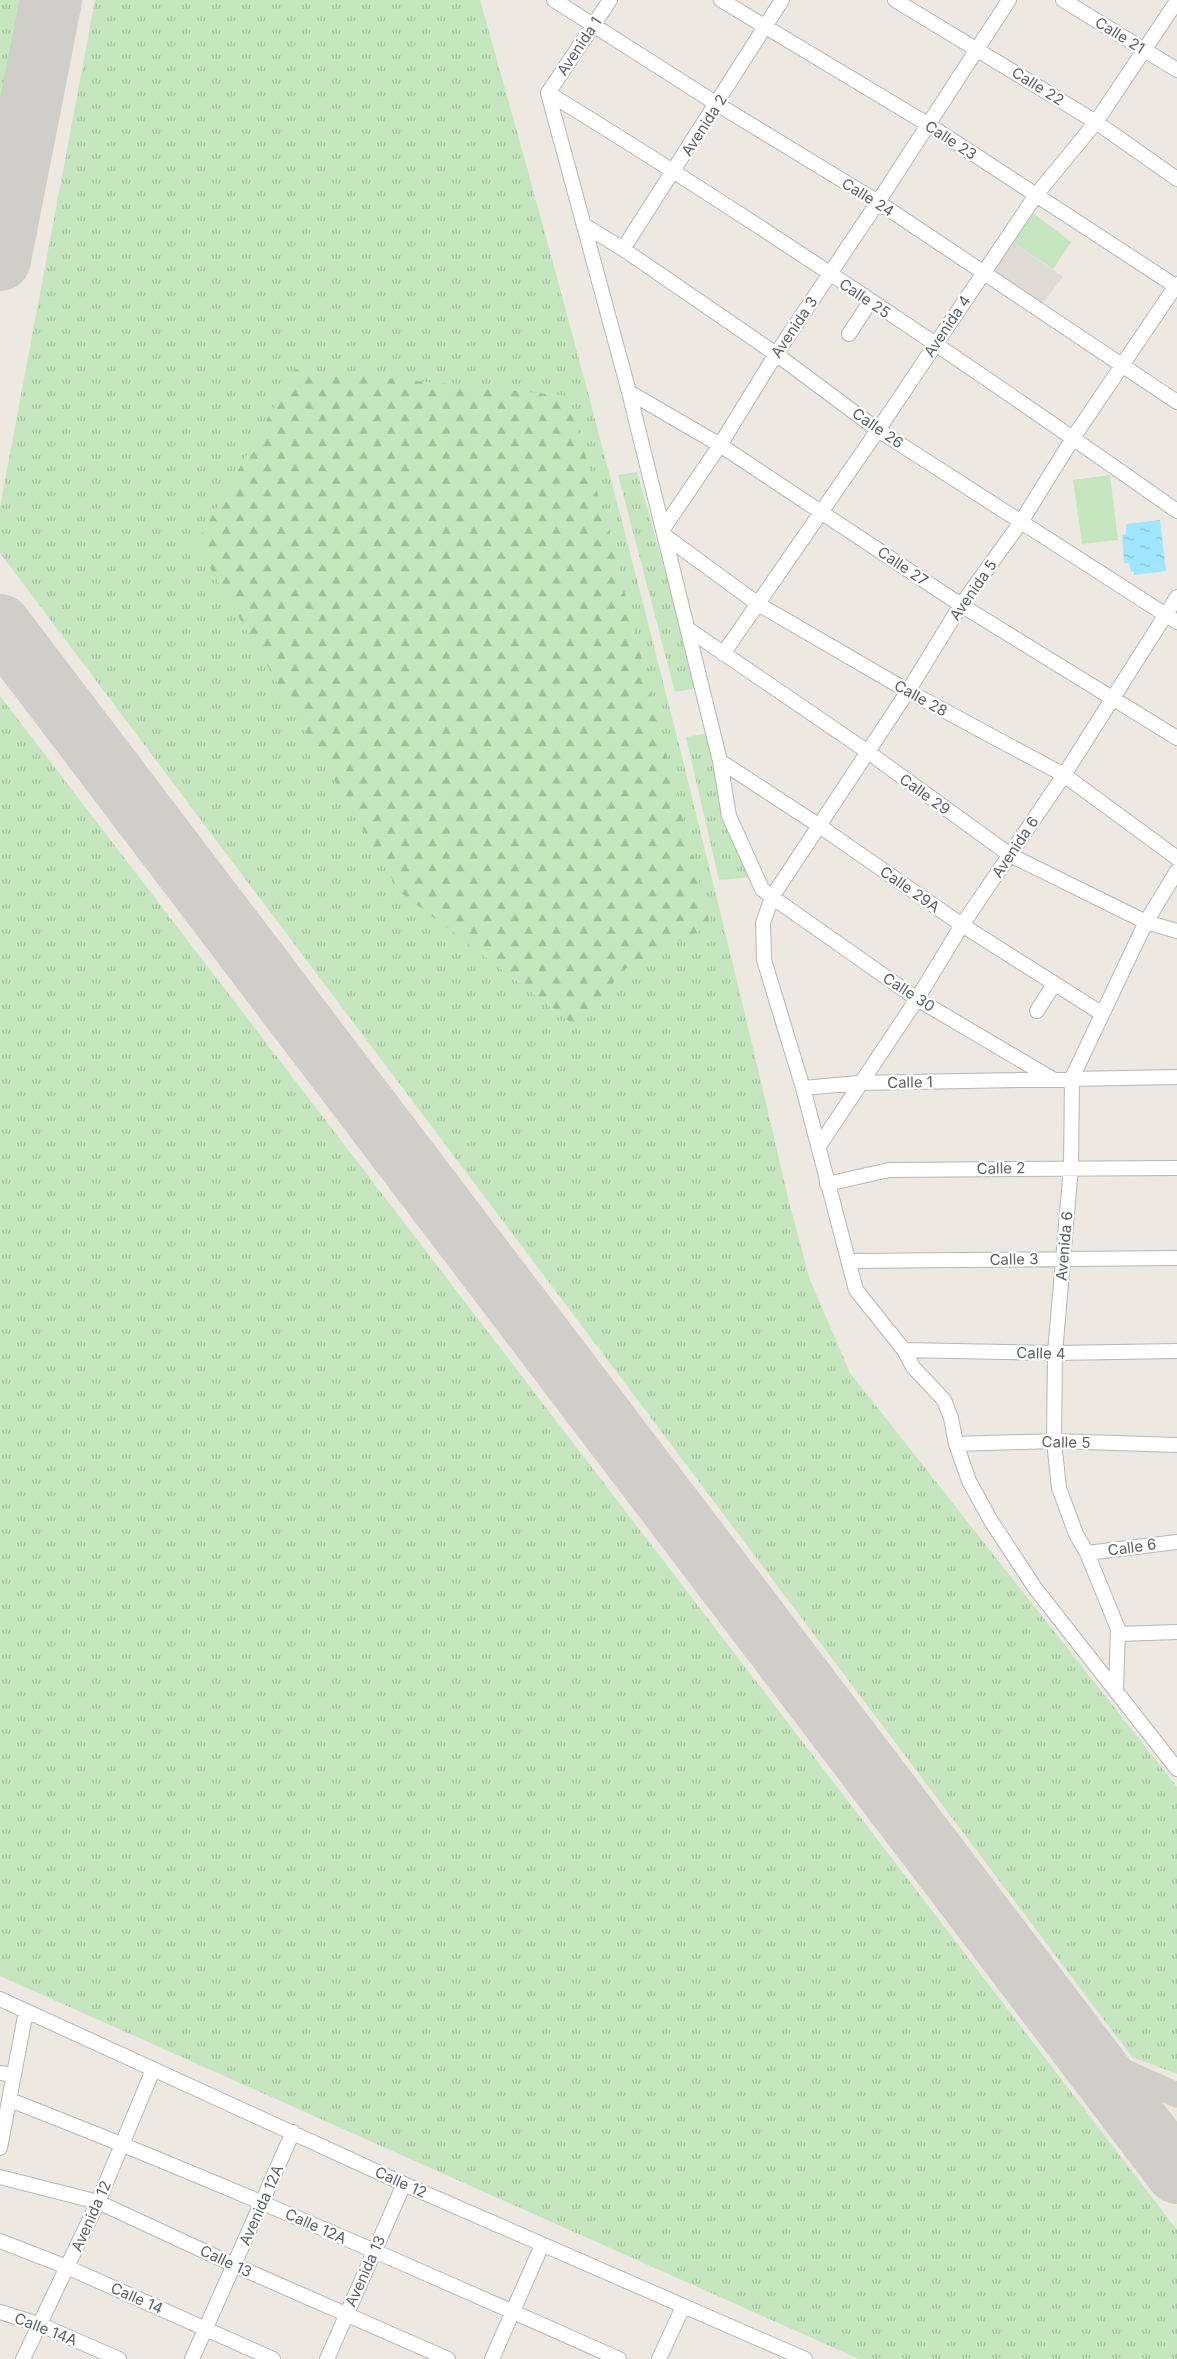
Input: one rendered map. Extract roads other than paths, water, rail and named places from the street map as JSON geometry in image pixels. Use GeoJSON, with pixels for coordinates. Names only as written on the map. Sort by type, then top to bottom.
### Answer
{"type":"FeatureCollection","features":[{"type":"Feature","properties":{"kind":"street","name":"Calle 24"},"geometry":{"type":"LineString","coordinates":[[554,0],[717,104],[878,202],[1177,402]]}},
{"type":"Feature","properties":{"kind":"street","name":"Avenida 1"},"geometry":{"type":"LineString","coordinates":[[548,93],[610,0]]}},
{"type":"Feature","properties":{"kind":"street","name":"Calle 23"},"geometry":{"type":"LineString","coordinates":[[721,0],[929,125],[1177,286]]}},
{"type":"Feature","properties":{"kind":"street","name":"Avenida 2"},"geometry":{"type":"LineString","coordinates":[[623,248],[782,0]]}},
{"type":"Feature","properties":{"kind":"street","name":"Calle 22"},"geometry":{"type":"LineString","coordinates":[[895,0],[1096,122],[1177,179]]}},
{"type":"Feature","properties":{"kind":"street","name":"Avenida 3"},"geometry":{"type":"LineString","coordinates":[[664,532],[776,354],[929,125],[976,48],[1009,0]]}},
{"type":"Feature","properties":{"kind":"street","name":"Calle 21"},"geometry":{"type":"LineString","coordinates":[[1064,0],[1177,70]]}},
{"type":"Feature","properties":{"kind":"street","name":"Avenida 4"},"geometry":{"type":"LineString","coordinates":[[723,654],[878,430],[1036,195],[1096,122],[1177,2]]}},
{"type":"Feature","properties":{"kind":"street","name":"Calle 25"},"geometry":{"type":"LineString","coordinates":[[548,93],[674,171],[1073,438],[1177,511]]}},
{"type":"Feature","properties":{"kind":"street","name":"Calle 30"},"geometry":{"type":"LineString","coordinates":[[548,93],[629,392],[720,762],[729,816],[762,888],[917,999],[1051,1078]]}},
{"type":"Feature","properties":{"kind":"street","name":"Calle 26"},"geometry":{"type":"LineString","coordinates":[[584,225],[623,248],[776,354],[878,430],[1171,619]]}},
{"type":"Feature","properties":{"kind":"street","name":"Avenida 5"},"geometry":{"type":"LineString","coordinates":[[1177,286],[1121,365],[1021,522],[961,605],[908,691],[818,825],[772,897],[763,923],[764,960],[803,1088],[856,1290],[904,1350],[913,1367],[944,1400],[951,1418],[956,1444],[969,1481],[991,1521],[1035,1588],[1177,1769]]}},
{"type":"Feature","properties":{"kind":"street"},"geometry":{"type":"LineString","coordinates":[[848,334],[870,302]]}},
{"type":"Feature","properties":{"kind":"street","name":"Calle 27"},"geometry":{"type":"LineString","coordinates":[[629,392],[720,444],[961,605],[1177,738]]}},
{"type":"Feature","properties":{"kind":"street","name":"Calle 28"},"geometry":{"type":"LineString","coordinates":[[664,532],[758,604],[908,691],[1064,775],[1177,858]]}},
{"type":"Feature","properties":{"kind":"street","name":"Avenida 6"},"geometry":{"type":"LineString","coordinates":[[819,1146],[859,1083],[917,999],[962,925],[1064,775],[1112,698],[1171,619],[1177,598]]}},
{"type":"Feature","properties":{"kind":"street","name":"Calle 29"},"geometry":{"type":"LineString","coordinates":[[688,629],[868,752],[1010,855],[1146,922],[1177,931]]}},
{"type":"Feature","properties":{"kind":"street","name":"Calle 29A"},"geometry":{"type":"LineString","coordinates":[[720,762],[818,825],[962,925],[1101,1013]]}},
{"type":"Feature","properties":{"kind":"street","name":"Avenida 6"},"geometry":{"type":"LineString","coordinates":[[1119,1634],[1087,1553],[1076,1534],[1059,1488],[1054,1441],[1055,1354],[1071,1167],[1072,1078],[1101,1013],[1146,922],[1177,871]]}},
{"type":"Feature","properties":{"kind":"street"},"geometry":{"type":"LineString","coordinates":[[1037,1011],[1054,984]]}},
{"type":"Feature","properties":{"kind":"street"},"geometry":{"type":"LineString","coordinates":[[1017,1079],[1023,1061]]}},
{"type":"Feature","properties":{"kind":"street","name":"Calle 1"},"geometry":{"type":"LineString","coordinates":[[803,1088],[859,1083],[1177,1077]]}},
{"type":"Feature","properties":{"kind":"street","name":"Calle 2"},"geometry":{"type":"LineString","coordinates":[[827,1184],[889,1170],[1071,1167],[1177,1168]]}},
{"type":"Feature","properties":{"kind":"street","name":"Calle 3"},"geometry":{"type":"LineString","coordinates":[[850,1262],[1177,1258]]}},
{"type":"Feature","properties":{"kind":"street","name":"Calle 4"},"geometry":{"type":"LineString","coordinates":[[904,1350],[1055,1354],[1177,1351]]}},
{"type":"Feature","properties":{"kind":"street","name":"Calle 5"},"geometry":{"type":"LineString","coordinates":[[956,1444],[1054,1441],[1177,1445]]}},
{"type":"Feature","properties":{"kind":"street","name":"Calle 6"},"geometry":{"type":"LineString","coordinates":[[1087,1553],[1177,1542]]}},
{"type":"Feature","properties":{"kind":"street"},"geometry":{"type":"LineString","coordinates":[[1116,1691],[1119,1634],[1177,1632]]}},
{"type":"Feature","properties":{"kind":"street","name":"Calle 12"},"geometry":{"type":"LineString","coordinates":[[0,2000],[404,2184],[805,2359]]}},
{"type":"Feature","properties":{"kind":"street"},"geometry":{"type":"LineString","coordinates":[[0,2148],[2,2128],[10,2100],[7,2074],[26,2011]]}},
{"type":"Feature","properties":{"kind":"street","name":"Avenida 12"},"geometry":{"type":"LineString","coordinates":[[23,2359],[98,2202],[153,2070]]}},
{"type":"Feature","properties":{"kind":"street","name":"Calle 12A"},"geometry":{"type":"LineString","coordinates":[[10,2100],[122,2143],[619,2359]]}},
{"type":"Feature","properties":{"kind":"street","name":"Avenida 12A"},"geometry":{"type":"LineString","coordinates":[[192,2359],[293,2132]]}},
{"type":"Feature","properties":{"kind":"street","name":"Calle 13"},"geometry":{"type":"LineString","coordinates":[[0,2177],[98,2202],[234,2265],[448,2359]]}},
{"type":"Feature","properties":{"kind":"street","name":"Avenida 13"},"geometry":{"type":"LineString","coordinates":[[327,2359],[404,2184]]}},
{"type":"Feature","properties":{"kind":"street","name":"Calle 14"},"geometry":{"type":"LineString","coordinates":[[0,2242],[67,2267],[273,2359]]}},
{"type":"Feature","properties":{"kind":"street"},"geometry":{"type":"LineString","coordinates":[[492,2359],[542,2245]]}},
{"type":"Feature","properties":{"kind":"street"},"geometry":{"type":"LineString","coordinates":[[659,2359],[683,2307]]}},
{"type":"Feature","properties":{"kind":"street","name":"Calle 14A"},"geometry":{"type":"LineString","coordinates":[[0,2312],[40,2325],[119,2359]]}},
{"type":"Feature","properties":{"kind":"water"},"geometry":{"type":"Polygon","coordinates":[[[1160,520],[1166,571],[1134,575],[1129,563],[1124,563],[1122,535],[1126,534],[1126,524],[1160,520]]]}}]}
